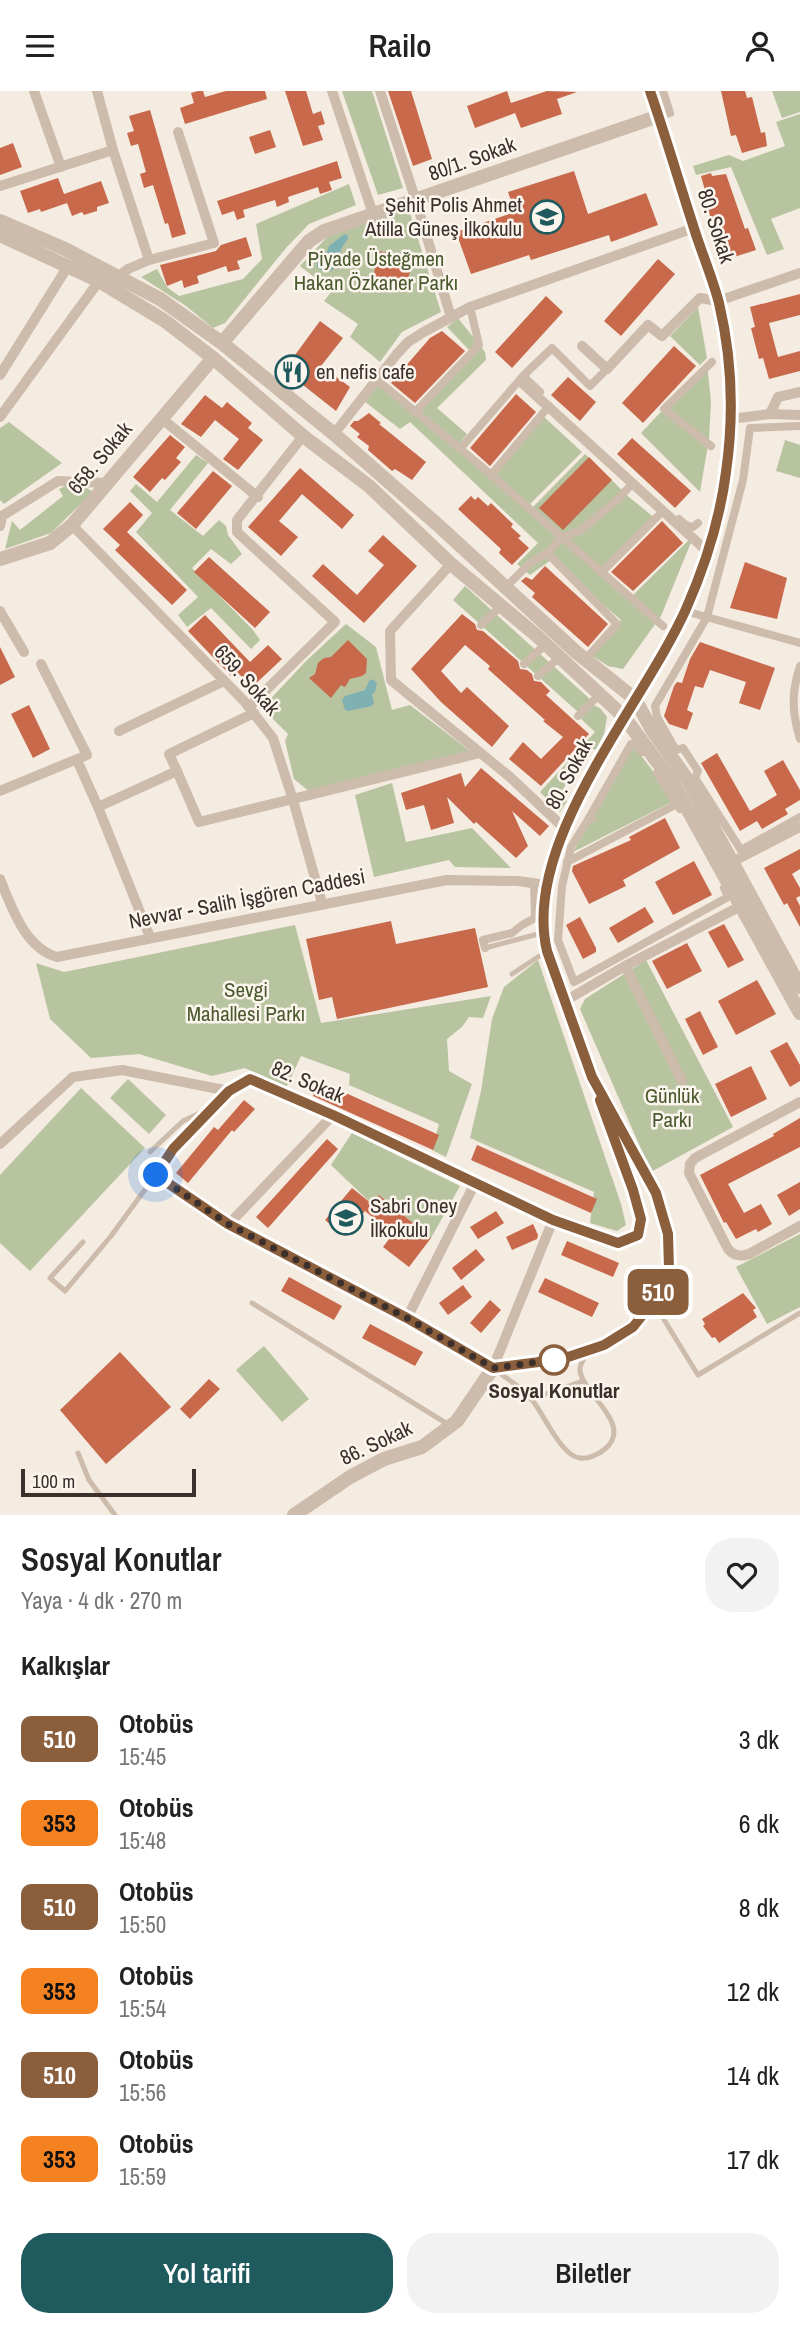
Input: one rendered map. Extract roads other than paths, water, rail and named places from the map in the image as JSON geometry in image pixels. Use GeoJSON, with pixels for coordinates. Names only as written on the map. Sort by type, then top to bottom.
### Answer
{"type":"FeatureCollection","features":[{"type":"Feature","properties":{"kind":"street"},"geometry":{"type":"LineString","coordinates":[[34,91],[61,167]]}},
{"type":"Feature","properties":{"kind":"street"},"geometry":{"type":"LineString","coordinates":[[97,91],[149,260]]}},
{"type":"Feature","properties":{"kind":"street"},"geometry":{"type":"LineString","coordinates":[[332,91],[373,214]]}},
{"type":"Feature","properties":{"kind":"street"},"geometry":{"type":"LineString","coordinates":[[380,91],[451,317]]}},
{"type":"Feature","properties":{"kind":"street","name":"80. Sokak"},"geometry":{"type":"LineString","coordinates":[[493,1368],[562,1359],[604,1345],[633,1327],[653,1302],[669,1269],[668,1234],[656,1193],[592,1077],[547,951],[542,933],[540,884],[564,828],[685,611],[708,552],[726,473],[731,419],[730,376],[718,301],[650,91]]}},
{"type":"Feature","properties":{"kind":"street"},"geometry":{"type":"LineString","coordinates":[[659,116],[670,113],[663,91]]}},
{"type":"Feature","properties":{"kind":"street","name":"80/1. Sokak"},"geometry":{"type":"LineString","coordinates":[[222,343],[309,241],[324,231],[659,116]]}},
{"type":"Feature","properties":{"kind":"street"},"geometry":{"type":"LineString","coordinates":[[118,277],[128,269],[149,260],[214,243],[178,132]]}},
{"type":"Feature","properties":{"kind":"street"},"geometry":{"type":"LineString","coordinates":[[0,186],[113,150]]}},
{"type":"Feature","properties":{"kind":"street"},"geometry":{"type":"LineString","coordinates":[[0,221],[65,250],[160,299],[222,343],[334,434],[586,660],[635,699],[652,730],[687,779],[800,987]]}},
{"type":"Feature","properties":{"kind":"street"},"geometry":{"type":"LineString","coordinates":[[334,434],[408,342],[451,317],[470,307],[694,228]]}},
{"type":"Feature","properties":{"kind":"street"},"geometry":{"type":"LineString","coordinates":[[0,235],[99,281],[165,321],[214,358],[303,436],[369,486],[451,564],[546,644],[624,717],[673,783],[741,906],[791,971],[800,1013]]}},
{"type":"Feature","properties":{"kind":"street"},"geometry":{"type":"LineString","coordinates":[[0,374],[68,266]]}},
{"type":"Feature","properties":{"kind":"street"},"geometry":{"type":"LineString","coordinates":[[460,449],[552,348],[590,386],[648,325],[662,336],[700,298],[718,301],[800,273]]}},
{"type":"Feature","properties":{"kind":"street"},"geometry":{"type":"LineString","coordinates":[[0,417],[99,281]]}},
{"type":"Feature","properties":{"kind":"street"},"geometry":{"type":"LineString","coordinates":[[415,412],[479,345],[470,307]]}},
{"type":"Feature","properties":{"kind":"street"},"geometry":{"type":"LineString","coordinates":[[582,345],[607,369]]}},
{"type":"Feature","properties":{"kind":"street","name":"658. Sokak"},"geometry":{"type":"LineString","coordinates":[[0,559],[50,543],[72,525],[214,358]]}},
{"type":"Feature","properties":{"kind":"street"},"geometry":{"type":"LineString","coordinates":[[711,446],[664,409],[712,362]]}},
{"type":"Feature","properties":{"kind":"street"},"geometry":{"type":"LineString","coordinates":[[522,378],[708,552]]}},
{"type":"Feature","properties":{"kind":"street"},"geometry":{"type":"LineString","coordinates":[[522,378],[686,525],[693,527],[698,523]]}},
{"type":"Feature","properties":{"kind":"street"},"geometry":{"type":"LineString","coordinates":[[376,379],[491,475],[663,626]]}},
{"type":"Feature","properties":{"kind":"street"},"geometry":{"type":"LineString","coordinates":[[770,414],[778,397],[800,392]]}},
{"type":"Feature","properties":{"kind":"street"},"geometry":{"type":"LineString","coordinates":[[491,475],[549,406]]}},
{"type":"Feature","properties":{"kind":"street"},"geometry":{"type":"LineString","coordinates":[[731,419],[770,414],[800,415]]}},
{"type":"Feature","properties":{"kind":"street"},"geometry":{"type":"LineString","coordinates":[[161,418],[258,497]]}},
{"type":"Feature","properties":{"kind":"street"},"geometry":{"type":"LineString","coordinates":[[800,426],[750,428],[743,480],[707,617],[655,706],[657,717],[676,750],[683,748],[698,771],[695,778],[741,851],[800,817]]}},
{"type":"Feature","properties":{"kind":"street"},"geometry":{"type":"LineString","coordinates":[[303,436],[258,497],[237,520],[237,532],[335,622],[252,710],[169,754],[199,822],[480,753]]}},
{"type":"Feature","properties":{"kind":"street"},"geometry":{"type":"LineString","coordinates":[[1,519],[58,481],[106,483]]}},
{"type":"Feature","properties":{"kind":"street"},"geometry":{"type":"LineString","coordinates":[[506,587],[561,538],[581,530],[617,500],[633,482]]}},
{"type":"Feature","properties":{"kind":"street"},"geometry":{"type":"LineString","coordinates":[[601,573],[663,511]]}},
{"type":"Feature","properties":{"kind":"street","name":"659. Sokak"},"geometry":{"type":"LineString","coordinates":[[72,525],[252,710],[272,738],[293,800],[322,903]]}},
{"type":"Feature","properties":{"kind":"street"},"geometry":{"type":"LineString","coordinates":[[547,553],[617,624],[586,660]]}},
{"type":"Feature","properties":{"kind":"street"},"geometry":{"type":"LineString","coordinates":[[451,564],[390,631],[391,680],[510,777],[564,828]]}},
{"type":"Feature","properties":{"kind":"street"},"geometry":{"type":"LineString","coordinates":[[481,625],[501,606]]}},
{"type":"Feature","properties":{"kind":"street"},"geometry":{"type":"LineString","coordinates":[[0,611],[24,652]]}},
{"type":"Feature","properties":{"kind":"street"},"geometry":{"type":"LineString","coordinates":[[685,611],[800,643]]}},
{"type":"Feature","properties":{"kind":"street"},"geometry":{"type":"LineString","coordinates":[[524,664],[546,644]]}},
{"type":"Feature","properties":{"kind":"street"},"geometry":{"type":"LineString","coordinates":[[538,676],[560,657]]}},
{"type":"Feature","properties":{"kind":"street"},"geometry":{"type":"LineString","coordinates":[[0,791],[88,755],[41,664]]}},
{"type":"Feature","properties":{"kind":"street"},"geometry":{"type":"LineString","coordinates":[[800,666],[795,679],[792,710],[800,739]]}},
{"type":"Feature","properties":{"kind":"street"},"geometry":{"type":"LineString","coordinates":[[119,731],[224,681]]}},
{"type":"Feature","properties":{"kind":"street"},"geometry":{"type":"LineString","coordinates":[[579,716],[600,694]]}},
{"type":"Feature","properties":{"kind":"street"},"geometry":{"type":"LineString","coordinates":[[634,743],[639,748],[677,804],[728,897],[574,982],[558,940],[562,886],[567,862],[571,847],[591,819],[631,744],[634,743]]}},
{"type":"Feature","properties":{"kind":"street"},"geometry":{"type":"LineString","coordinates":[[77,760],[150,937]]}},
{"type":"Feature","properties":{"kind":"street"},"geometry":{"type":"LineString","coordinates":[[98,807],[177,771]]}},
{"type":"Feature","properties":{"kind":"street"},"geometry":{"type":"LineString","coordinates":[[567,862],[677,804]]}},
{"type":"Feature","properties":{"kind":"street"},"geometry":{"type":"LineString","coordinates":[[719,868],[800,827]]}},
{"type":"Feature","properties":{"kind":"street","name":"Nevvar - Salih İşgören Caddesi"},"geometry":{"type":"LineString","coordinates":[[0,879],[25,932],[45,954],[58,957],[447,880],[540,884]]}},
{"type":"Feature","properties":{"kind":"street"},"geometry":{"type":"LineString","coordinates":[[485,948],[483,940],[512,933],[536,918],[540,884]]}},
{"type":"Feature","properties":{"kind":"street"},"geometry":{"type":"LineString","coordinates":[[565,1001],[625,966],[741,906]]}},
{"type":"Feature","properties":{"kind":"street"},"geometry":{"type":"LineString","coordinates":[[625,966],[682,1081]]}},
{"type":"Feature","properties":{"kind":"street"},"geometry":{"type":"LineString","coordinates":[[0,1144],[73,1077],[122,1070],[229,1091]]}},
{"type":"Feature","properties":{"kind":"street","name":"82. Sokak"},"geometry":{"type":"LineString","coordinates":[[229,1091],[250,1079],[333,1115],[553,1220],[618,1243],[638,1235],[641,1219],[592,1077]]}},
{"type":"Feature","properties":{"kind":"street"},"geometry":{"type":"LineString","coordinates":[[229,1091],[173,1149],[156,1175],[228,1224],[407,1318],[493,1368],[553,1220]]}},
{"type":"Feature","properties":{"kind":"street"},"geometry":{"type":"LineString","coordinates":[[800,1103],[695,1158],[690,1164],[689,1173],[728,1249],[735,1255],[749,1254],[800,1226]]}},
{"type":"Feature","properties":{"kind":"street"},"geometry":{"type":"LineString","coordinates":[[228,1224],[333,1115]]}},
{"type":"Feature","properties":{"kind":"street"},"geometry":{"type":"LineString","coordinates":[[407,1318],[475,1183]]}},
{"type":"Feature","properties":{"kind":"street","name":"86. Sokak"},"geometry":{"type":"LineString","coordinates":[[294,1515],[350,1477],[384,1459],[422,1447],[451,1426],[493,1368]]}},
{"type":"Feature","properties":{"kind":"lane"},"geometry":{"type":"LineString","coordinates":[[485,948],[542,933]]}},
{"type":"Feature","properties":{"kind":"lane"},"geometry":{"type":"LineString","coordinates":[[512,974],[547,951]]}},
{"type":"Feature","properties":{"kind":"lane"},"geometry":{"type":"LineString","coordinates":[[150,1152],[183,1121],[200,1111],[211,1110]]}},
{"type":"Feature","properties":{"kind":"lane"},"geometry":{"type":"LineString","coordinates":[[83,1242],[50,1278],[65,1291],[111,1236],[156,1175]]}},
{"type":"Feature","properties":{"kind":"lane"},"geometry":{"type":"LineString","coordinates":[[653,1302],[698,1375],[800,1313]]}},
{"type":"Feature","properties":{"kind":"lane"},"geometry":{"type":"LineString","coordinates":[[252,1303],[451,1426]]}},
{"type":"Feature","properties":{"kind":"lane"},"geometry":{"type":"LineString","coordinates":[[493,1368],[531,1399],[568,1454],[579,1458],[594,1456],[607,1448],[613,1437],[612,1425],[608,1413],[583,1381],[580,1364],[586,1355],[604,1345]]}},
{"type":"Feature","properties":{"kind":"lane"},"geometry":{"type":"LineString","coordinates":[[531,1399],[583,1381]]}},
{"type":"Feature","properties":{"kind":"lane"},"geometry":{"type":"LineString","coordinates":[[78,1454],[89,1480],[115,1515]]}},
{"type":"Feature","properties":{"kind":"water"},"geometry":{"type":"Polygon","coordinates":[[[347,234],[348,239],[333,270],[319,269],[317,258],[347,234]]]}},
{"type":"Feature","properties":{"kind":"water"},"geometry":{"type":"Polygon","coordinates":[[[370,679],[377,682],[372,694],[372,706],[345,710],[342,700],[345,696],[365,690],[370,679]]]}},
{"type":"Feature","properties":{"kind":"place","name":"Şehit Polis Ahmet Atilla Güneş İlkokulu"},"geometry":{"type":"Point","coordinates":[547,217]}},
{"type":"Feature","properties":{"kind":"place","name":"en nefis cafe"},"geometry":{"type":"Point","coordinates":[292,372]}},
{"type":"Feature","properties":{"kind":"place","name":"Sabri Oney İlkokulu"},"geometry":{"type":"Point","coordinates":[346,1218]}},
{"type":"Feature","properties":{"kind":"place","name":"Sosyal Konutlar"},"geometry":{"type":"Point","coordinates":[554,1360]}},
{"type":"Feature","properties":{"kind":"park label","name":"Piyade Üsteğmen Hakan Özkaner Parkı"},"geometry":{"type":"Point","coordinates":[376,271]}},
{"type":"Feature","properties":{"kind":"park label","name":"Sevgi Mahallesi Parkı"},"geometry":{"type":"Point","coordinates":[246,1002]}},
{"type":"Feature","properties":{"kind":"park label","name":"Günlük Parkı"},"geometry":{"type":"Point","coordinates":[672,1108]}}]}
